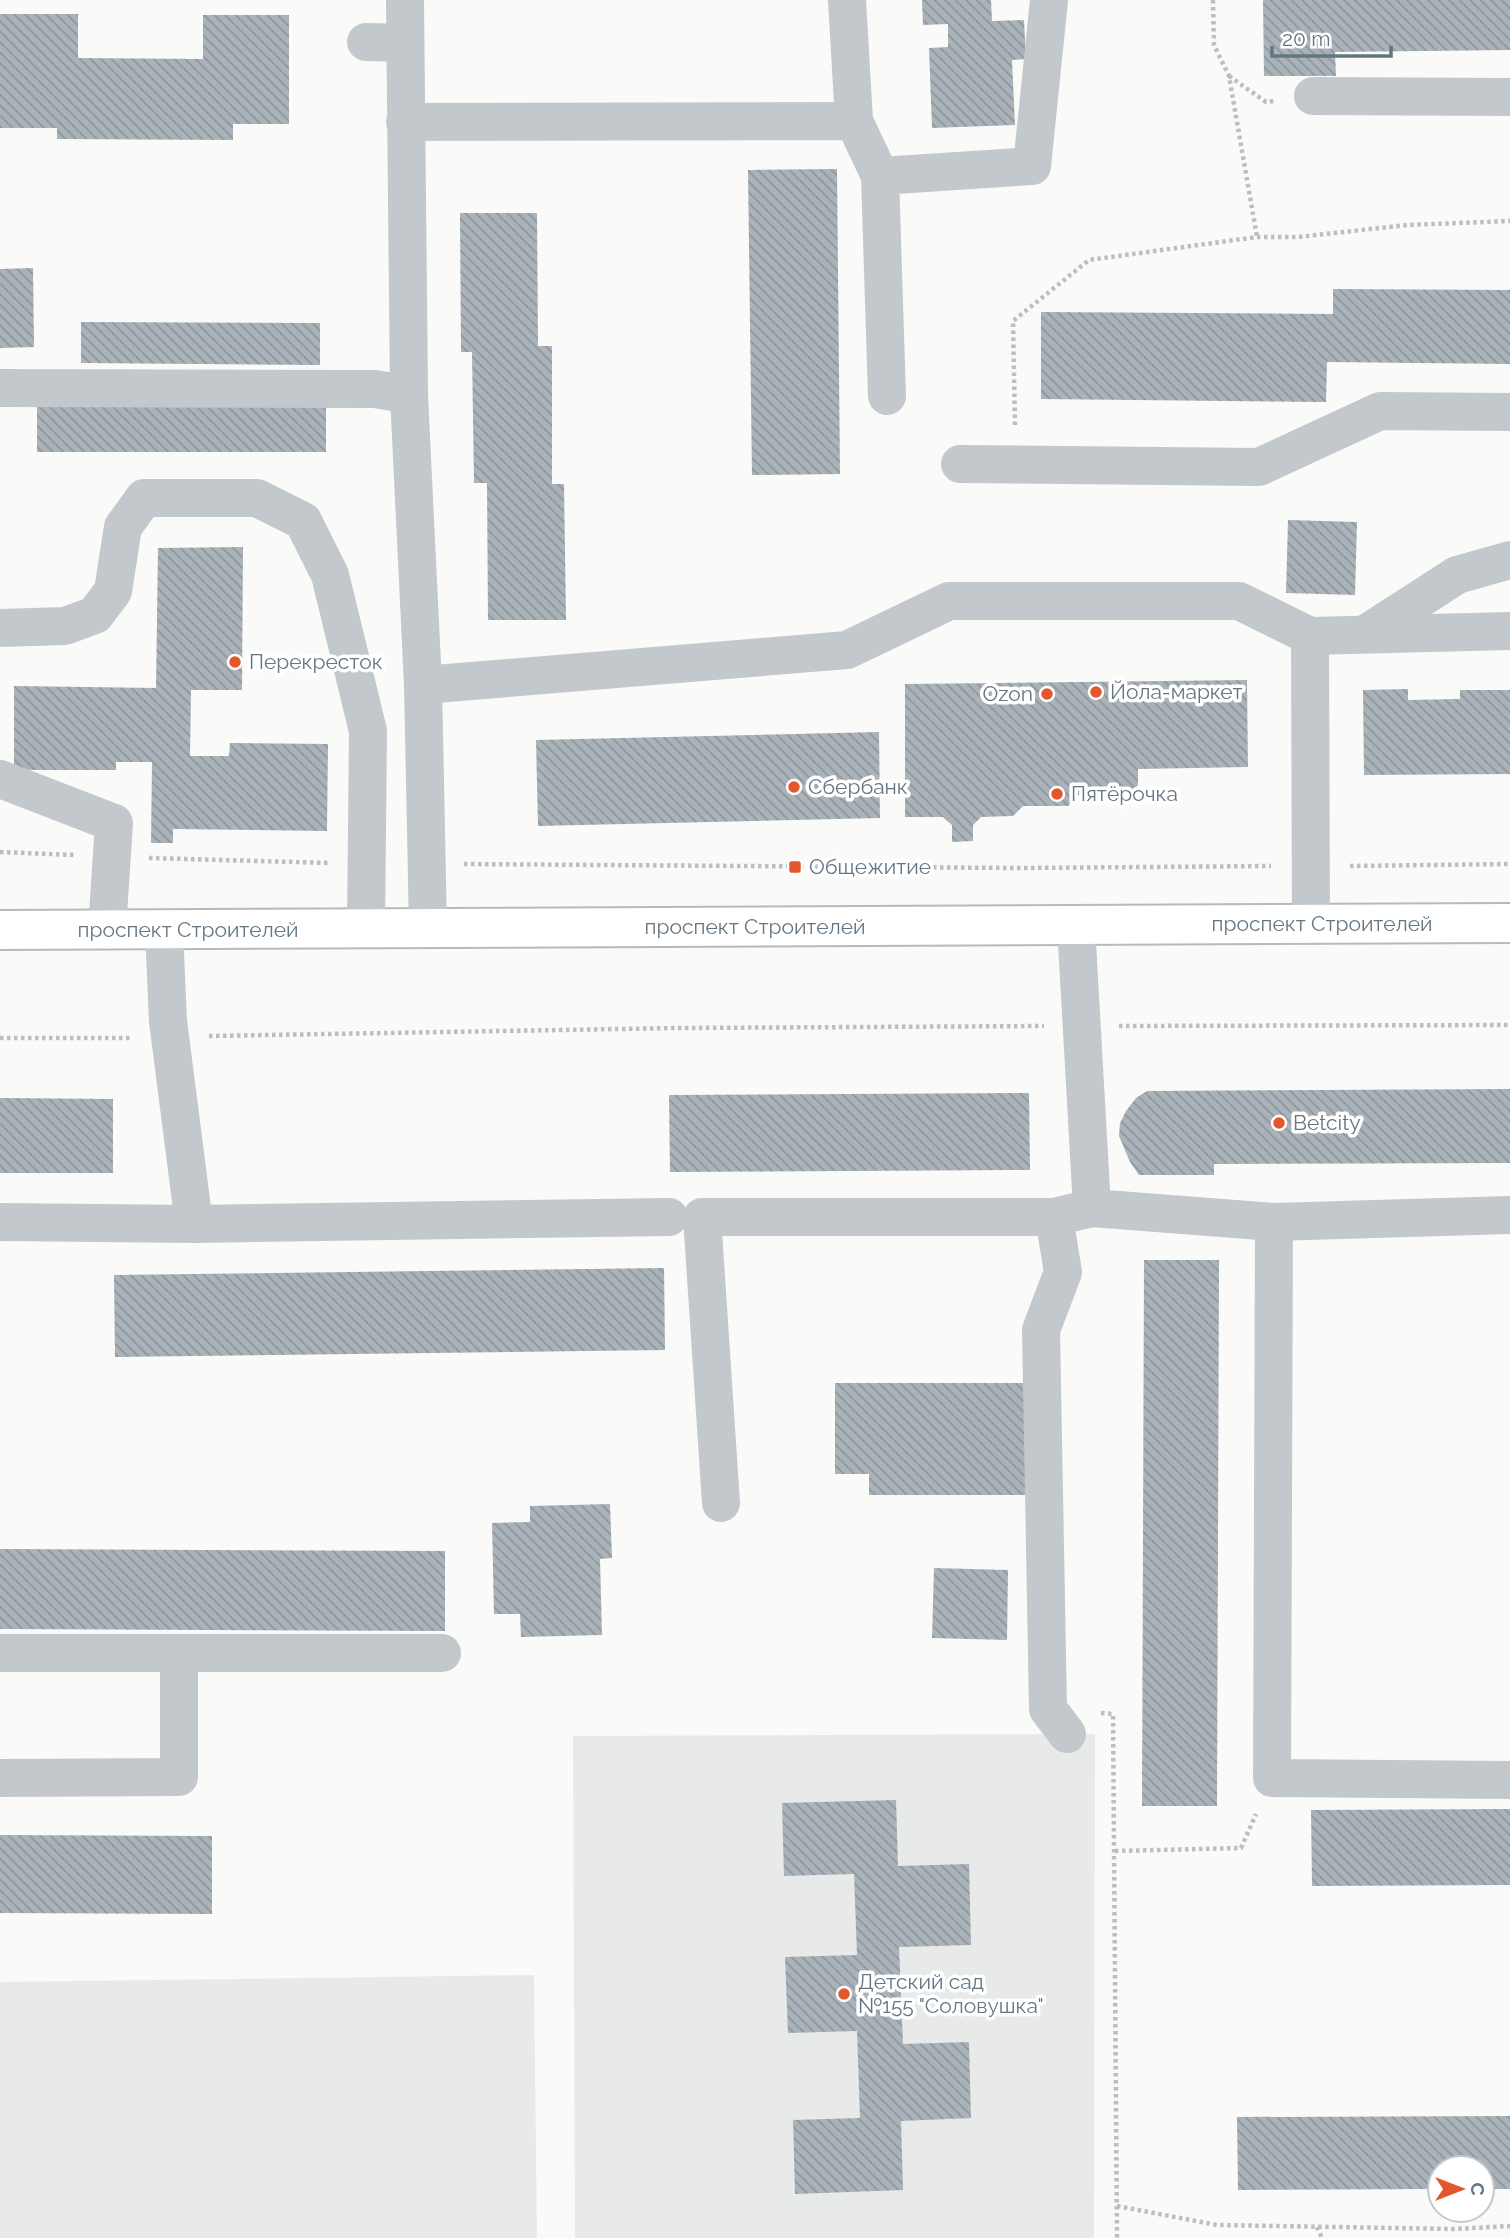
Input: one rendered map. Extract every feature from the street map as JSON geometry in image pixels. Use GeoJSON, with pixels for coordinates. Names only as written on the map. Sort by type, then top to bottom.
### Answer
{"type":"FeatureCollection","features":[{"type":"Feature","properties":{"kind":"main road","name":"проспект Строителей"},"geometry":{"type":"LineString","coordinates":[[0,930],[1510,923]]}},
{"type":"Feature","properties":{"kind":"lane"},"geometry":{"type":"LineString","coordinates":[[405,0],[409,395],[423,685],[428,928]]}},
{"type":"Feature","properties":{"kind":"lane"},"geometry":{"type":"LineString","coordinates":[[847,0],[854,121],[880,176],[887,396]]}},
{"type":"Feature","properties":{"kind":"lane"},"geometry":{"type":"LineString","coordinates":[[880,176],[1032,166],[1049,0]]}},
{"type":"Feature","properties":{"kind":"lane"},"geometry":{"type":"LineString","coordinates":[[366,42],[404,43]]}},
{"type":"Feature","properties":{"kind":"lane"},"geometry":{"type":"LineString","coordinates":[[1313,96],[1510,97]]}},
{"type":"Feature","properties":{"kind":"lane"},"geometry":{"type":"LineString","coordinates":[[405,121],[854,121]]}},
{"type":"Feature","properties":{"kind":"lane"},"geometry":{"type":"LineString","coordinates":[[0,388],[375,388],[409,395]]}},
{"type":"Feature","properties":{"kind":"lane"},"geometry":{"type":"LineString","coordinates":[[960,464],[1259,467],[1380,411],[1510,412]]}},
{"type":"Feature","properties":{"kind":"lane"},"geometry":{"type":"LineString","coordinates":[[0,628],[65,626],[95,615],[113,592],[123,527],[144,498],[257,498],[303,521],[330,575],[368,731],[366,928]]}},
{"type":"Feature","properties":{"kind":"lane"},"geometry":{"type":"LineString","coordinates":[[1367,633],[1457,575],[1510,560]]}},
{"type":"Feature","properties":{"kind":"lane"},"geometry":{"type":"LineString","coordinates":[[423,685],[847,650],[949,601],[1239,601],[1310,636],[1510,631]]}},
{"type":"Feature","properties":{"kind":"lane"},"geometry":{"type":"LineString","coordinates":[[1310,636],[1311,924]]}},
{"type":"Feature","properties":{"kind":"lane"},"geometry":{"type":"LineString","coordinates":[[0,779],[114,823],[107,930]]}},
{"type":"Feature","properties":{"kind":"lane"},"geometry":{"type":"LineString","coordinates":[[1076,925],[1092,1208]]}},
{"type":"Feature","properties":{"kind":"lane"},"geometry":{"type":"LineString","coordinates":[[164,930],[170,1037],[194,1224]]}},
{"type":"Feature","properties":{"kind":"lane"},"geometry":{"type":"LineString","coordinates":[[721,1503],[702,1217],[1054,1217],[1092,1208],[1274,1222],[1510,1215]]}},
{"type":"Feature","properties":{"kind":"lane"},"geometry":{"type":"LineString","coordinates":[[0,1222],[194,1224],[669,1217]]}},
{"type":"Feature","properties":{"kind":"lane"},"geometry":{"type":"LineString","coordinates":[[1054,1217],[1063,1272],[1041,1330],[1058,1722]]}},
{"type":"Feature","properties":{"kind":"lane"},"geometry":{"type":"LineString","coordinates":[[1274,1222],[1272,1778],[1510,1780]]}},
{"type":"Feature","properties":{"kind":"lane"},"geometry":{"type":"LineString","coordinates":[[0,1653],[442,1653]]}},
{"type":"Feature","properties":{"kind":"lane"},"geometry":{"type":"LineString","coordinates":[[0,1777],[179,1777],[179,1653]]}},
{"type":"Feature","properties":{"kind":"path"},"geometry":{"type":"LineString","coordinates":[[1213,0],[1214,45],[1229,76],[1257,237]]}},
{"type":"Feature","properties":{"kind":"path"},"geometry":{"type":"LineString","coordinates":[[1229,76],[1266,102],[1313,96]]}},
{"type":"Feature","properties":{"kind":"path"},"geometry":{"type":"LineString","coordinates":[[1016,464],[1013,321],[1089,260],[1257,237],[1298,237],[1407,225],[1510,221]]}},
{"type":"Feature","properties":{"kind":"path"},"geometry":{"type":"LineString","coordinates":[[0,852],[366,864]]}},
{"type":"Feature","properties":{"kind":"path"},"geometry":{"type":"LineString","coordinates":[[426,864],[1020,868],[1510,864]]}},
{"type":"Feature","properties":{"kind":"path"},"geometry":{"type":"LineString","coordinates":[[0,1038],[677,1028],[1510,1025]]}},
{"type":"Feature","properties":{"kind":"path"},"geometry":{"type":"LineString","coordinates":[[1058,1722],[1113,1714],[1117,2238]]}},
{"type":"Feature","properties":{"kind":"path"},"geometry":{"type":"LineString","coordinates":[[1115,1851],[1241,1848],[1272,1778]]}},
{"type":"Feature","properties":{"kind":"path"},"geometry":{"type":"LineString","coordinates":[[1117,2206],[1217,2225],[1454,2229],[1510,2226]]}},
{"type":"Feature","properties":{"kind":"path"},"geometry":{"type":"LineString","coordinates":[[1317,2227],[1322,2238]]}},
{"type":"Feature","properties":{"kind":"shaded area"},"geometry":{"type":"Polygon","coordinates":[[[1095,1734],[1094,2238],[575,2238],[573,1736],[1095,1734]]]}},
{"type":"Feature","properties":{"kind":"shaded area"},"geometry":{"type":"Polygon","coordinates":[[[534,1975],[537,2238],[0,2238],[0,1982],[534,1975]]]}},
{"type":"Feature","properties":{"kind":"building"},"geometry":{"type":"Polygon","coordinates":[[[922,0],[991,0],[992,21],[1024,20],[1026,59],[1012,60],[1015,125],[932,128],[929,48],[948,47],[948,24],[923,25],[922,0]]]}},
{"type":"Feature","properties":{"kind":"building"},"geometry":{"type":"Polygon","coordinates":[[[1263,0],[1510,0],[1510,50],[1335,52],[1336,76],[1264,76],[1263,0]]]}},
{"type":"Feature","properties":{"kind":"building"},"geometry":{"type":"Polygon","coordinates":[[[0,14],[78,14],[78,58],[203,59],[203,15],[289,15],[289,124],[233,124],[233,140],[57,139],[57,128],[0,128],[0,14]]]}},
{"type":"Feature","properties":{"kind":"building"},"geometry":{"type":"Polygon","coordinates":[[[837,169],[840,474],[752,475],[748,170],[837,169]]]}},
{"type":"Feature","properties":{"kind":"building"},"geometry":{"type":"Polygon","coordinates":[[[460,213],[537,213],[538,346],[552,346],[552,484],[564,484],[566,620],[488,620],[487,483],[474,483],[472,352],[461,352],[460,213]]]}},
{"type":"Feature","properties":{"kind":"building"},"geometry":{"type":"Polygon","coordinates":[[[33,268],[34,347],[0,348],[0,269],[33,268]]]}},
{"type":"Feature","properties":{"kind":"building"},"geometry":{"type":"Polygon","coordinates":[[[1333,289],[1510,290],[1510,364],[1327,362],[1326,402],[1041,399],[1041,312],[1333,314],[1333,289]]]}},
{"type":"Feature","properties":{"kind":"building"},"geometry":{"type":"Polygon","coordinates":[[[81,322],[320,323],[320,365],[81,363],[81,322]]]}},
{"type":"Feature","properties":{"kind":"building"},"geometry":{"type":"Polygon","coordinates":[[[37,406],[326,406],[326,452],[37,452],[37,406]]]}},
{"type":"Feature","properties":{"kind":"building"},"geometry":{"type":"Polygon","coordinates":[[[1288,520],[1357,522],[1355,595],[1286,593],[1288,520]]]}},
{"type":"Feature","properties":{"kind":"building"},"geometry":{"type":"Polygon","coordinates":[[[243,547],[242,690],[191,690],[190,756],[229,756],[230,743],[328,744],[327,831],[173,829],[173,843],[151,843],[152,762],[116,762],[116,770],[14,770],[14,686],[156,688],[158,548],[243,547]]]}},
{"type":"Feature","properties":{"kind":"building"},"geometry":{"type":"Polygon","coordinates":[[[1247,680],[1248,767],[1138,769],[1138,785],[1131,795],[1078,795],[1068,806],[1023,806],[1013,816],[981,817],[973,825],[973,841],[952,842],[952,825],[943,817],[905,817],[905,684],[1247,680]]]}},
{"type":"Feature","properties":{"kind":"building"},"geometry":{"type":"Polygon","coordinates":[[[1408,689],[1408,700],[1460,699],[1460,690],[1510,690],[1510,774],[1364,775],[1363,690],[1408,689]]]}},
{"type":"Feature","properties":{"kind":"building"},"geometry":{"type":"Polygon","coordinates":[[[879,732],[880,818],[538,826],[536,740],[879,732]]]}},
{"type":"Feature","properties":{"kind":"building"},"geometry":{"type":"Polygon","coordinates":[[[1510,1089],[1510,1163],[1214,1164],[1214,1175],[1139,1175],[1119,1136],[1120,1123],[1126,1111],[1136,1098],[1147,1091],[1510,1089]]]}},
{"type":"Feature","properties":{"kind":"building"},"geometry":{"type":"Polygon","coordinates":[[[1029,1093],[1030,1170],[670,1172],[669,1095],[1029,1093]]]}},
{"type":"Feature","properties":{"kind":"building"},"geometry":{"type":"Polygon","coordinates":[[[0,1098],[113,1099],[113,1173],[0,1173],[0,1098]]]}},
{"type":"Feature","properties":{"kind":"building"},"geometry":{"type":"Polygon","coordinates":[[[1144,1260],[1219,1260],[1217,1806],[1142,1806],[1144,1260]]]}},
{"type":"Feature","properties":{"kind":"building"},"geometry":{"type":"Polygon","coordinates":[[[664,1268],[665,1350],[115,1357],[114,1275],[664,1268]]]}},
{"type":"Feature","properties":{"kind":"building"},"geometry":{"type":"Polygon","coordinates":[[[835,1383],[1026,1383],[1027,1495],[869,1495],[869,1474],[835,1474],[835,1383]]]}},
{"type":"Feature","properties":{"kind":"building"},"geometry":{"type":"Polygon","coordinates":[[[610,1504],[612,1558],[600,1559],[602,1635],[521,1637],[520,1614],[494,1614],[492,1523],[530,1522],[530,1506],[610,1504]]]}},
{"type":"Feature","properties":{"kind":"building"},"geometry":{"type":"Polygon","coordinates":[[[0,1549],[445,1551],[445,1631],[0,1629],[0,1549]]]}},
{"type":"Feature","properties":{"kind":"building"},"geometry":{"type":"Polygon","coordinates":[[[934,1568],[1008,1570],[1007,1640],[932,1638],[934,1568]]]}},
{"type":"Feature","properties":{"kind":"building","name":"Детский сад №155 \"Соловушка\""},"geometry":{"type":"Polygon","coordinates":[[[896,1800],[898,1866],[969,1864],[971,1945],[899,1947],[903,2044],[969,2042],[971,2118],[901,2121],[903,2190],[795,2194],[793,2120],[860,2118],[857,2031],[788,2033],[785,1957],[857,1955],[854,1874],[784,1876],[782,1803],[896,1800]]]}},
{"type":"Feature","properties":{"kind":"building"},"geometry":{"type":"Polygon","coordinates":[[[1510,1809],[1510,1885],[1312,1886],[1311,1810],[1510,1809]]]}},
{"type":"Feature","properties":{"kind":"building"},"geometry":{"type":"Polygon","coordinates":[[[0,1835],[212,1836],[212,1914],[0,1913],[0,1835]]]}},
{"type":"Feature","properties":{"kind":"building"},"geometry":{"type":"Polygon","coordinates":[[[1510,2116],[1510,2189],[1496,2189],[1496,2154],[1426,2154],[1426,2189],[1238,2190],[1237,2117],[1510,2116]]]}},
{"type":"Feature","properties":{"kind":"place","name":"Перекресток"},"geometry":{"type":"Point","coordinates":[235,662]}},
{"type":"Feature","properties":{"kind":"place","name":"Йола-маркет"},"geometry":{"type":"Point","coordinates":[1096,692]}},
{"type":"Feature","properties":{"kind":"place","name":"Ozon"},"geometry":{"type":"Point","coordinates":[1047,694]}},
{"type":"Feature","properties":{"kind":"place","name":"Сбербанк"},"geometry":{"type":"Point","coordinates":[794,787]}},
{"type":"Feature","properties":{"kind":"place","name":"Пятёрочка"},"geometry":{"type":"Point","coordinates":[1057,794]}},
{"type":"Feature","properties":{"kind":"place","name":"Общежитие"},"geometry":{"type":"Point","coordinates":[795,867]}},
{"type":"Feature","properties":{"kind":"place","name":"Betcity"},"geometry":{"type":"Point","coordinates":[1279,1123]}},
{"type":"Feature","properties":{"kind":"place","name":"Детский сад №155 \"Соловушка\""},"geometry":{"type":"Point","coordinates":[844,1994]}}]}
